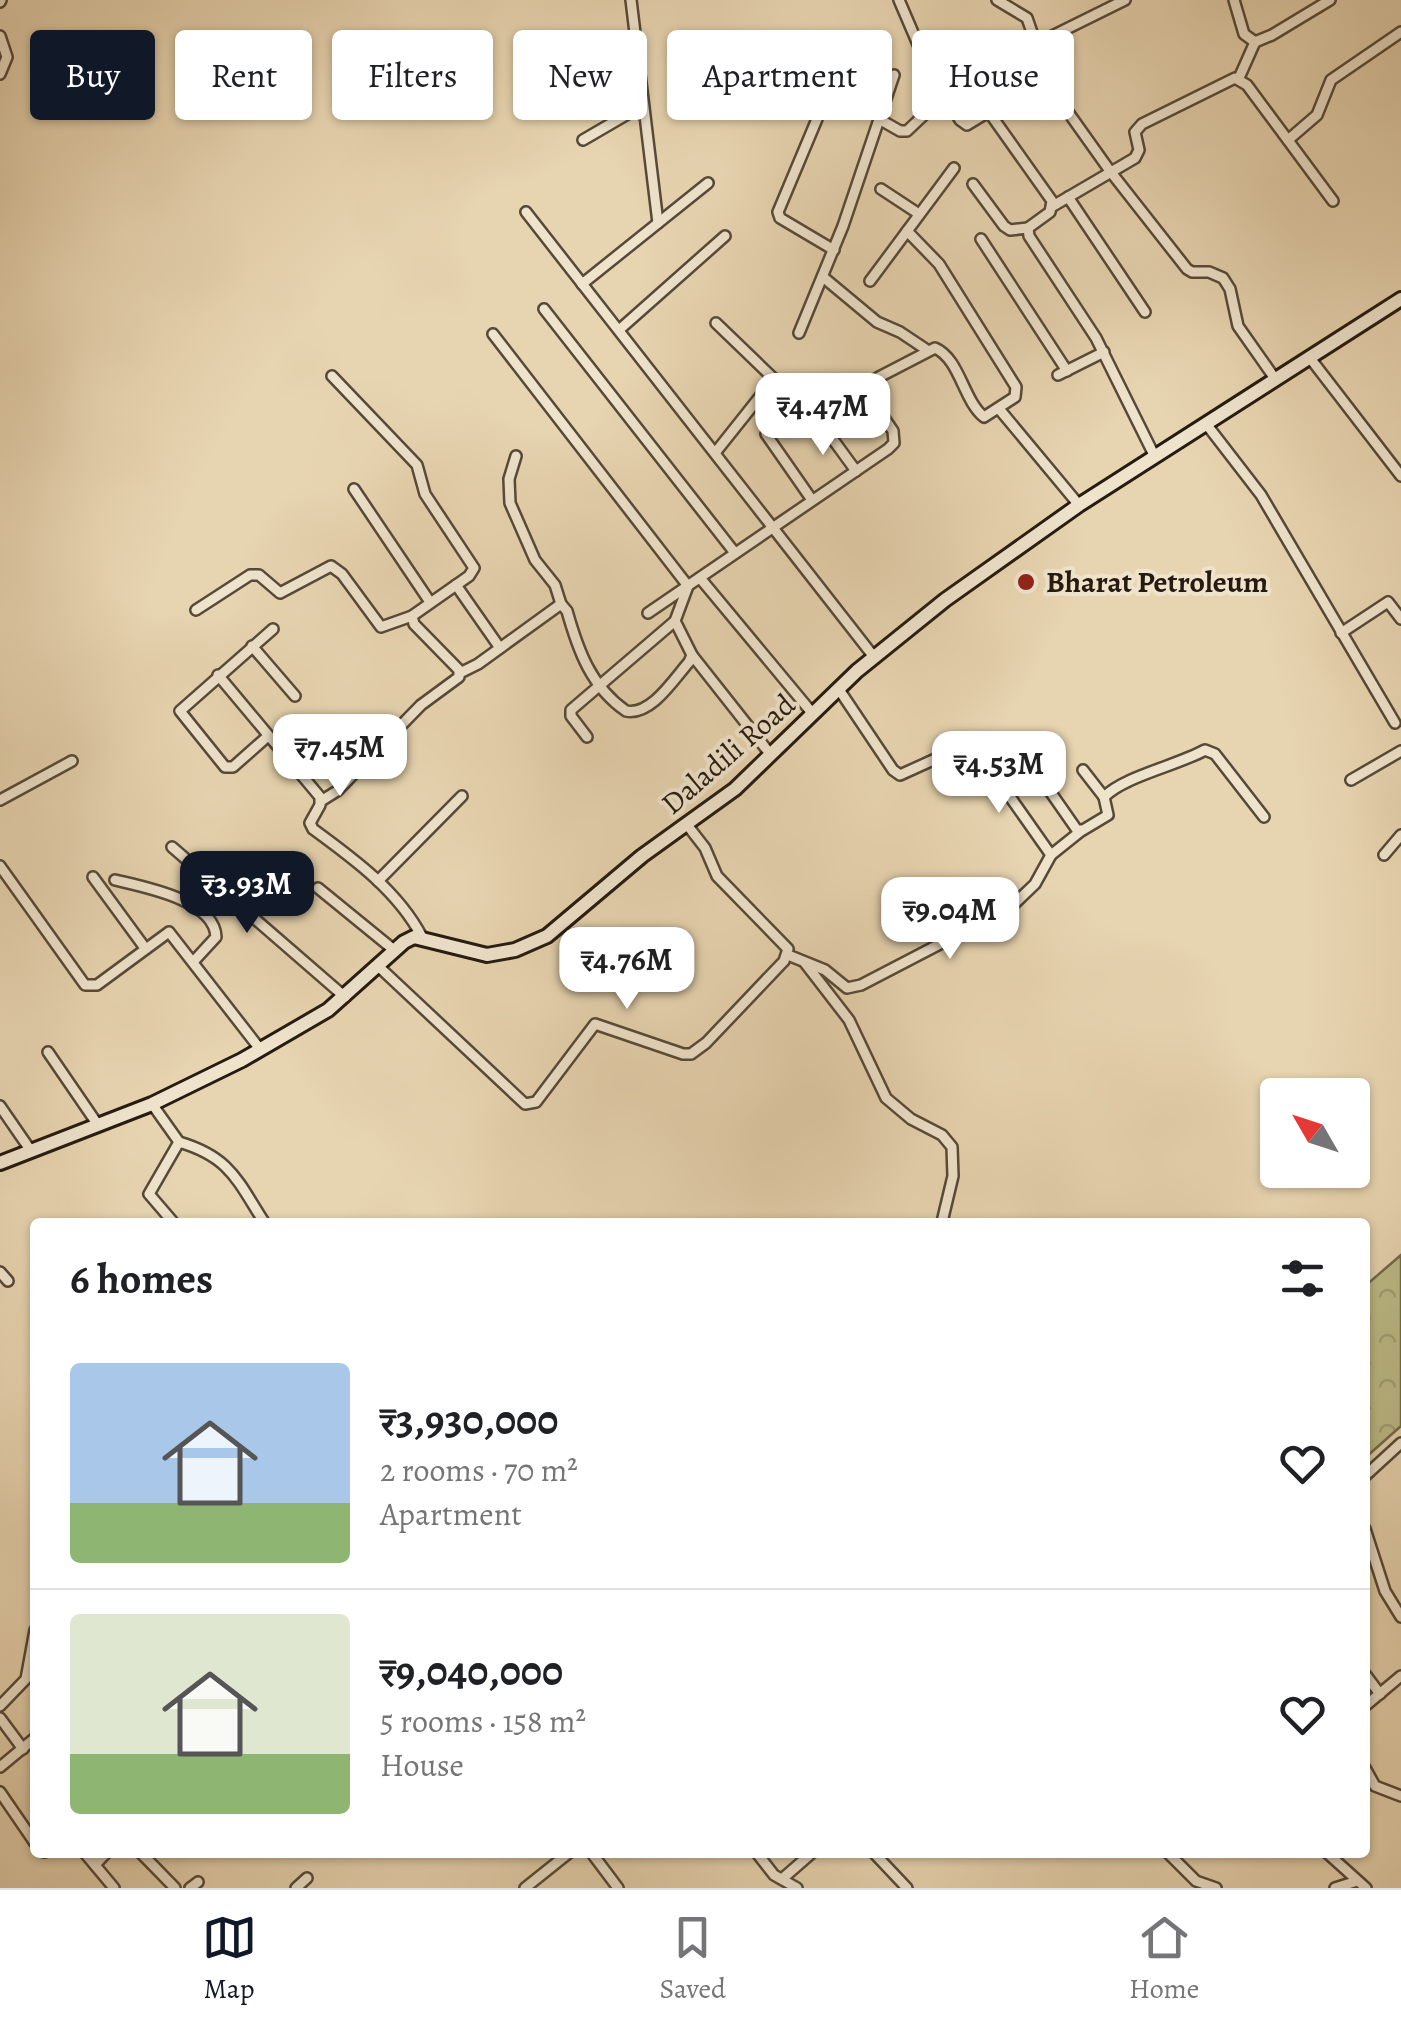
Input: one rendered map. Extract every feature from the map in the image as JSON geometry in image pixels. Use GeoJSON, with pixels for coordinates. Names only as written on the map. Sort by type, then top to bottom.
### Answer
{"type":"FeatureCollection","features":[{"type":"Feature","properties":{"kind":"main road","name":"Daladili Road"},"geometry":{"type":"LineString","coordinates":[[422,936],[487,955],[530,945],[561,925],[771,756],[838,688],[945,600],[1080,505],[1401,299]]}},
{"type":"Feature","properties":{"kind":"main road"},"geometry":{"type":"LineString","coordinates":[[0,1163],[152,1104],[260,1048],[328,1010],[404,942],[422,936]]}},
{"type":"Feature","properties":{"kind":"street"},"geometry":{"type":"LineString","coordinates":[[631,0],[634,30]]}},
{"type":"Feature","properties":{"kind":"street"},"geometry":{"type":"LineString","coordinates":[[898,0],[912,32]]}},
{"type":"Feature","properties":{"kind":"street"},"geometry":{"type":"LineString","coordinates":[[997,0],[1027,18],[1031,30]]}},
{"type":"Feature","properties":{"kind":"street"},"geometry":{"type":"LineString","coordinates":[[1064,30],[1125,0]]}},
{"type":"Feature","properties":{"kind":"street"},"geometry":{"type":"LineString","coordinates":[[1234,0],[1244,34],[1255,42],[1330,0]]}},
{"type":"Feature","properties":{"kind":"street"},"geometry":{"type":"LineString","coordinates":[[1288,140],[1317,115],[1331,80],[1401,32]]}},
{"type":"Feature","properties":{"kind":"street"},"geometry":{"type":"LineString","coordinates":[[0,36],[7,58],[0,74]]}},
{"type":"Feature","properties":{"kind":"street"},"geometry":{"type":"LineString","coordinates":[[973,184],[1010,230],[1028,228],[1053,206],[1138,154],[1135,132],[1142,124],[1239,78],[1255,42]]}},
{"type":"Feature","properties":{"kind":"street"},"geometry":{"type":"LineString","coordinates":[[892,81],[894,75]]}},
{"type":"Feature","properties":{"kind":"street"},"geometry":{"type":"LineString","coordinates":[[1239,78],[1333,201]]}},
{"type":"Feature","properties":{"kind":"street"},"geometry":{"type":"LineString","coordinates":[[584,140],[617,120]]}},
{"type":"Feature","properties":{"kind":"street"},"geometry":{"type":"LineString","coordinates":[[645,120],[658,224]]}},
{"type":"Feature","properties":{"kind":"street"},"geometry":{"type":"LineString","coordinates":[[817,120],[778,212],[780,218],[834,250]]}},
{"type":"Feature","properties":{"kind":"street"},"geometry":{"type":"LineString","coordinates":[[799,333],[834,250],[879,120]]}},
{"type":"Feature","properties":{"kind":"street"},"geometry":{"type":"LineString","coordinates":[[881,120],[907,132],[919,120]]}},
{"type":"Feature","properties":{"kind":"street"},"geometry":{"type":"LineString","coordinates":[[995,120],[1053,206]]}},
{"type":"Feature","properties":{"kind":"street"},"geometry":{"type":"LineString","coordinates":[[1073,120],[1187,268],[1224,278],[1238,326],[1276,380]]}},
{"type":"Feature","properties":{"kind":"street"},"geometry":{"type":"LineString","coordinates":[[870,281],[954,168]]}},
{"type":"Feature","properties":{"kind":"street"},"geometry":{"type":"LineString","coordinates":[[582,284],[708,183]]}},
{"type":"Feature","properties":{"kind":"street"},"geometry":{"type":"LineString","coordinates":[[881,189],[920,214]]}},
{"type":"Feature","properties":{"kind":"street"},"geometry":{"type":"LineString","coordinates":[[1068,197],[1145,312]]}},
{"type":"Feature","properties":{"kind":"street"},"geometry":{"type":"LineString","coordinates":[[526,212],[874,657]]}},
{"type":"Feature","properties":{"kind":"street"},"geometry":{"type":"LineString","coordinates":[[1028,228],[1029,236],[1104,352],[1155,457]]}},
{"type":"Feature","properties":{"kind":"street"},"geometry":{"type":"LineString","coordinates":[[648,613],[894,443],[893,431],[868,394],[871,382],[927,350],[940,349],[979,414],[989,417],[1015,397],[1016,387],[939,264],[907,231]]}},
{"type":"Feature","properties":{"kind":"street"},"geometry":{"type":"LineString","coordinates":[[619,330],[725,236]]}},
{"type":"Feature","properties":{"kind":"street"},"geometry":{"type":"LineString","coordinates":[[981,239],[1062,373],[1104,352]]}},
{"type":"Feature","properties":{"kind":"street"},"geometry":{"type":"LineString","coordinates":[[823,277],[877,322],[927,350]]}},
{"type":"Feature","properties":{"kind":"street"},"geometry":{"type":"LineString","coordinates":[[544,309],[735,553]]}},
{"type":"Feature","properties":{"kind":"street"},"geometry":{"type":"LineString","coordinates":[[716,324],[774,379],[716,452]]}},
{"type":"Feature","properties":{"kind":"street"},"geometry":{"type":"LineString","coordinates":[[494,334],[688,586]]}},
{"type":"Feature","properties":{"kind":"street"},"geometry":{"type":"LineString","coordinates":[[1310,358],[1401,476]]}},
{"type":"Feature","properties":{"kind":"street"},"geometry":{"type":"LineString","coordinates":[[196,610],[250,575],[259,575],[280,593],[331,566],[342,574],[381,627],[412,616],[469,576],[474,568],[425,494],[420,470],[332,376]]}},
{"type":"Feature","properties":{"kind":"street"},"geometry":{"type":"LineString","coordinates":[[1000,410],[1080,505]]}},
{"type":"Feature","properties":{"kind":"street"},"geometry":{"type":"LineString","coordinates":[[822,423],[856,470]]}},
{"type":"Feature","properties":{"kind":"street"},"geometry":{"type":"LineString","coordinates":[[1207,425],[1261,496],[1394,723]]}},
{"type":"Feature","properties":{"kind":"street"},"geometry":{"type":"LineString","coordinates":[[766,434],[812,500]]}},
{"type":"Feature","properties":{"kind":"street"},"geometry":{"type":"LineString","coordinates":[[516,456],[508,484],[510,503],[529,546],[556,584],[584,664],[598,684],[626,711],[640,712],[692,655]]}},
{"type":"Feature","properties":{"kind":"street"},"geometry":{"type":"LineString","coordinates":[[354,489],[430,602]]}},
{"type":"Feature","properties":{"kind":"street"},"geometry":{"type":"LineString","coordinates":[[700,578],[812,714]]}},
{"type":"Feature","properties":{"kind":"street"},"geometry":{"type":"LineString","coordinates":[[456,585],[500,648]]}},
{"type":"Feature","properties":{"kind":"street"},"geometry":{"type":"LineString","coordinates":[[587,737],[570,712],[675,621],[688,586]]}},
{"type":"Feature","properties":{"kind":"street"},"geometry":{"type":"LineString","coordinates":[[1340,632],[1388,602],[1401,620]]}},
{"type":"Feature","properties":{"kind":"street"},"geometry":{"type":"LineString","coordinates":[[422,936],[406,910],[378,881],[312,829],[310,823],[321,800],[337,791],[422,705],[460,673],[561,604]]}},
{"type":"Feature","properties":{"kind":"street"},"geometry":{"type":"LineString","coordinates":[[412,616],[414,624],[460,673]]}},
{"type":"Feature","properties":{"kind":"street"},"geometry":{"type":"LineString","coordinates":[[675,621],[692,655],[771,756]]}},
{"type":"Feature","properties":{"kind":"street"},"geometry":{"type":"LineString","coordinates":[[268,736],[233,767],[225,768],[180,710],[273,629]]}},
{"type":"Feature","properties":{"kind":"street"},"geometry":{"type":"LineString","coordinates":[[252,646],[295,696]]}},
{"type":"Feature","properties":{"kind":"street"},"geometry":{"type":"LineString","coordinates":[[218,675],[321,800]]}},
{"type":"Feature","properties":{"kind":"street"},"geometry":{"type":"LineString","coordinates":[[838,688],[896,773],[905,774],[964,746],[980,754],[1051,856]]}},
{"type":"Feature","properties":{"kind":"street"},"geometry":{"type":"LineString","coordinates":[[980,754],[1017,744],[1074,828],[1083,830]]}},
{"type":"Feature","properties":{"kind":"street"},"geometry":{"type":"LineString","coordinates":[[1104,797],[1120,784],[1209,750],[1264,816]]}},
{"type":"Feature","properties":{"kind":"street"},"geometry":{"type":"LineString","coordinates":[[1351,780],[1401,751]]}},
{"type":"Feature","properties":{"kind":"street"},"geometry":{"type":"LineString","coordinates":[[0,800],[72,761]]}},
{"type":"Feature","properties":{"kind":"street"},"geometry":{"type":"LineString","coordinates":[[788,955],[825,970],[848,988],[861,985],[1011,907],[1035,884],[1051,856],[1108,814],[1104,797],[1083,770]]}},
{"type":"Feature","properties":{"kind":"street"},"geometry":{"type":"LineString","coordinates":[[378,881],[462,796]]}},
{"type":"Feature","properties":{"kind":"street"},"geometry":{"type":"LineString","coordinates":[[688,826],[705,848],[717,876],[786,944],[788,955]]}},
{"type":"Feature","properties":{"kind":"street"},"geometry":{"type":"LineString","coordinates":[[1384,855],[1401,834]]}},
{"type":"Feature","properties":{"kind":"street"},"geometry":{"type":"LineString","coordinates":[[172,847],[345,998]]}},
{"type":"Feature","properties":{"kind":"street"},"geometry":{"type":"LineString","coordinates":[[0,866],[85,984],[97,984],[169,932],[260,1048]]}},
{"type":"Feature","properties":{"kind":"street"},"geometry":{"type":"LineString","coordinates":[[93,877],[144,948]]}},
{"type":"Feature","properties":{"kind":"street"},"geometry":{"type":"LineString","coordinates":[[115,880],[180,898],[209,920],[216,928],[216,937],[193,962]]}},
{"type":"Feature","properties":{"kind":"street"},"geometry":{"type":"LineString","coordinates":[[318,888],[394,950]]}},
{"type":"Feature","properties":{"kind":"street"},"geometry":{"type":"LineString","coordinates":[[378,965],[521,1102],[530,1104],[544,1094],[596,1024],[684,1054],[699,1050],[788,955]]}},
{"type":"Feature","properties":{"kind":"street"},"geometry":{"type":"LineString","coordinates":[[803,961],[849,1020],[886,1098],[911,1119],[942,1135],[952,1147],[953,1176],[943,1218]]}},
{"type":"Feature","properties":{"kind":"street"},"geometry":{"type":"LineString","coordinates":[[48,1052],[98,1125]]}},
{"type":"Feature","properties":{"kind":"street"},"geometry":{"type":"LineString","coordinates":[[152,1104],[179,1142],[201,1148],[221,1160],[261,1218]]}},
{"type":"Feature","properties":{"kind":"street"},"geometry":{"type":"LineString","coordinates":[[0,1106],[30,1151]]}},
{"type":"Feature","properties":{"kind":"street"},"geometry":{"type":"LineString","coordinates":[[170,1218],[149,1194],[179,1142]]}},
{"type":"Feature","properties":{"kind":"street"},"geometry":{"type":"LineString","coordinates":[[0,1272],[8,1281]]}},
{"type":"Feature","properties":{"kind":"street"},"geometry":{"type":"LineString","coordinates":[[1370,1472],[1398,1450]]}},
{"type":"Feature","properties":{"kind":"street"},"geometry":{"type":"LineString","coordinates":[[1370,1545],[1385,1591],[1401,1617]]}},
{"type":"Feature","properties":{"kind":"street"},"geometry":{"type":"LineString","coordinates":[[0,1706],[26,1679],[30,1657]]}},
{"type":"Feature","properties":{"kind":"street"},"geometry":{"type":"LineString","coordinates":[[1370,1702],[1401,1676]]}},
{"type":"Feature","properties":{"kind":"street"},"geometry":{"type":"LineString","coordinates":[[1370,1681],[1380,1694]]}},
{"type":"Feature","properties":{"kind":"street"},"geometry":{"type":"LineString","coordinates":[[0,1718],[23,1749]]}},
{"type":"Feature","properties":{"kind":"street"},"geometry":{"type":"LineString","coordinates":[[0,1767],[30,1743]]}},
{"type":"Feature","properties":{"kind":"street"},"geometry":{"type":"LineString","coordinates":[[1370,1776],[1376,1786],[1401,1796]]}},
{"type":"Feature","properties":{"kind":"street"},"geometry":{"type":"LineString","coordinates":[[0,1792],[30,1836]]}},
{"type":"Feature","properties":{"kind":"street"},"geometry":{"type":"LineString","coordinates":[[89,1858],[114,1888]]}},
{"type":"Feature","properties":{"kind":"street"},"geometry":{"type":"LineString","coordinates":[[95,1865],[101,1858]]}},
{"type":"Feature","properties":{"kind":"street"},"geometry":{"type":"LineString","coordinates":[[146,1858],[175,1888]]}},
{"type":"Feature","properties":{"kind":"street"},"geometry":{"type":"LineString","coordinates":[[525,1888],[562,1858]]}},
{"type":"Feature","properties":{"kind":"street"},"geometry":{"type":"LineString","coordinates":[[596,1858],[618,1888]]}},
{"type":"Feature","properties":{"kind":"street"},"geometry":{"type":"LineString","coordinates":[[760,1858],[768,1869],[798,1888]]}},
{"type":"Feature","properties":{"kind":"street"},"geometry":{"type":"LineString","coordinates":[[782,1879],[806,1858]]}},
{"type":"Feature","properties":{"kind":"street"},"geometry":{"type":"LineString","coordinates":[[879,1858],[908,1888]]}},
{"type":"Feature","properties":{"kind":"street"},"geometry":{"type":"LineString","coordinates":[[1174,1858],[1196,1881],[1216,1888]]}},
{"type":"Feature","properties":{"kind":"street"},"geometry":{"type":"LineString","coordinates":[[1333,1858],[1362,1885]]}},
{"type":"Feature","properties":{"kind":"street"},"geometry":{"type":"LineString","coordinates":[[296,1888],[307,1878]]}},
{"type":"Feature","properties":{"kind":"street"},"geometry":{"type":"LineString","coordinates":[[1335,1888],[1362,1885]]}},
{"type":"Feature","properties":{"kind":"green space"},"geometry":{"type":"Polygon","coordinates":[[[1401,1255],[1401,1426],[1370,1454],[1370,1282],[1401,1255]]]}},
{"type":"Feature","properties":{"kind":"place","name":"Bharat Petroleum"},"geometry":{"type":"Point","coordinates":[1026,582]}}]}
